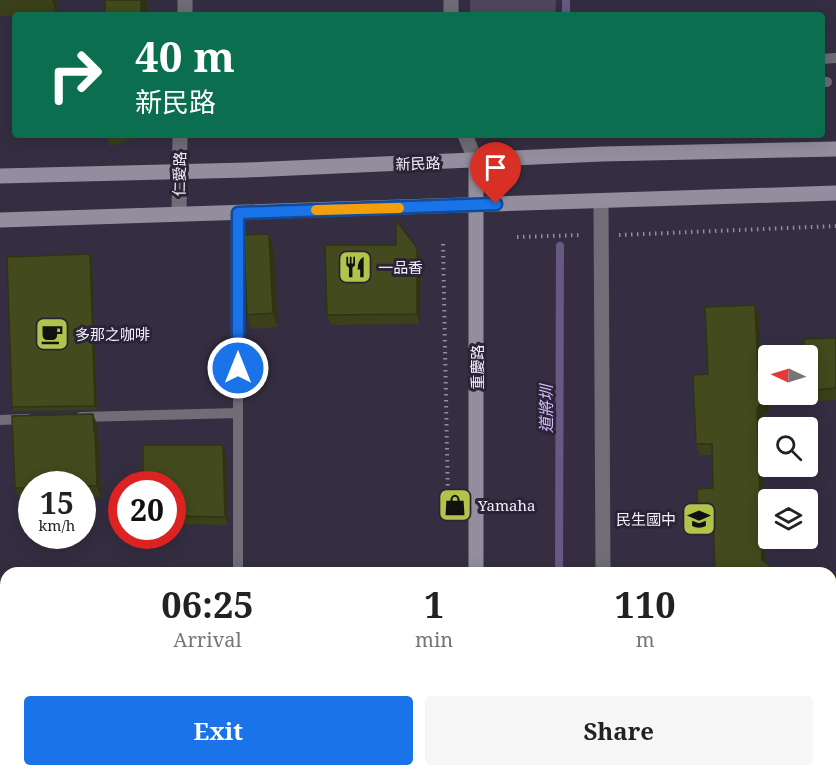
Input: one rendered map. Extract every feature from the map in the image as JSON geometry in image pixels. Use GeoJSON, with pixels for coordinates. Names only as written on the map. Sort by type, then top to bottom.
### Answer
{"type":"FeatureCollection","features":[{"type":"Feature","properties":{"kind":"street","name":"仁愛路"},"geometry":{"type":"LineString","coordinates":[[179,213],[180,138]]}},
{"type":"Feature","properties":{"kind":"street"},"geometry":{"type":"LineString","coordinates":[[466,138],[476,161]]}},
{"type":"Feature","properties":{"kind":"street","name":"新民路"},"geometry":{"type":"LineString","coordinates":[[0,176],[476,161],[602,154],[836,149]]}},
{"type":"Feature","properties":{"kind":"street","name":"重慶路"},"geometry":{"type":"LineString","coordinates":[[476,161],[476,567]]}},
{"type":"Feature","properties":{"kind":"street"},"geometry":{"type":"LineString","coordinates":[[0,220],[836,193]]}},
{"type":"Feature","properties":{"kind":"street"},"geometry":{"type":"LineString","coordinates":[[601,201],[603,567]]}},
{"type":"Feature","properties":{"kind":"lane"},"geometry":{"type":"LineString","coordinates":[[238,213],[238,567]]}},
{"type":"Feature","properties":{"kind":"lane"},"geometry":{"type":"LineString","coordinates":[[71,418],[238,413]]}},
{"type":"Feature","properties":{"kind":"lane"},"geometry":{"type":"LineString","coordinates":[[0,420],[36,419]]}},
{"type":"Feature","properties":{"kind":"path"},"geometry":{"type":"LineString","coordinates":[[517,237],[836,226]]}},
{"type":"Feature","properties":{"kind":"path"},"geometry":{"type":"LineString","coordinates":[[443,244],[448,500]]}},
{"type":"Feature","properties":{"kind":"shaded area"},"geometry":{"type":"Polygon","coordinates":[[[470,0],[556,0],[555,12],[470,12],[470,0]]]}},
{"type":"Feature","properties":{"kind":"building"},"geometry":{"type":"Polygon","coordinates":[[[105,0],[141,0],[141,12],[105,12],[105,0]]]}},
{"type":"Feature","properties":{"kind":"building"},"geometry":{"type":"Polygon","coordinates":[[[396,220],[417,248],[417,314],[327,315],[325,245],[396,245],[396,220]]]}},
{"type":"Feature","properties":{"kind":"building"},"geometry":{"type":"Polygon","coordinates":[[[269,234],[273,313],[247,315],[244,235],[269,234]]]}},
{"type":"Feature","properties":{"kind":"building","name":"多那之咖啡"},"geometry":{"type":"Polygon","coordinates":[[[90,254],[95,406],[12,407],[7,257],[90,254]]]}},
{"type":"Feature","properties":{"kind":"building"},"geometry":{"type":"Polygon","coordinates":[[[755,305],[759,405],[757,408],[760,489],[758,549],[762,549],[762,560],[771,567],[715,567],[713,513],[698,514],[697,489],[713,488],[712,444],[696,444],[693,375],[708,374],[705,307],[755,305]]]}},
{"type":"Feature","properties":{"kind":"building"},"geometry":{"type":"Polygon","coordinates":[[[836,338],[836,388],[818,390],[818,345],[804,345],[804,339],[836,338]]]}},
{"type":"Feature","properties":{"kind":"building"},"geometry":{"type":"Polygon","coordinates":[[[93,414],[97,486],[96,471],[18,471],[18,488],[15,488],[12,416],[93,414]]]}},
{"type":"Feature","properties":{"kind":"building"},"geometry":{"type":"Polygon","coordinates":[[[143,445],[223,445],[225,517],[186,516],[186,471],[143,471],[143,445]]]}},
{"type":"Feature","properties":{"kind":"waterway","name":"道將圳"},"geometry":{"type":"LineString","coordinates":[[566,0],[566,12]]}},
{"type":"Feature","properties":{"kind":"waterway","name":"道將圳"},"geometry":{"type":"LineString","coordinates":[[559,567],[560,246]]}},
{"type":"Feature","properties":{"kind":"slow traffic"},"geometry":{"type":"LineString","coordinates":[[316,210],[399,208]]}},
{"type":"Feature","properties":{"kind":"place","name":"一品香"},"geometry":{"type":"Point","coordinates":[355,267]}},
{"type":"Feature","properties":{"kind":"place","name":"多那之咖啡"},"geometry":{"type":"Point","coordinates":[52,334]}},
{"type":"Feature","properties":{"kind":"place","name":"Yamaha"},"geometry":{"type":"Point","coordinates":[455,505]}},
{"type":"Feature","properties":{"kind":"place","name":"民生國中"},"geometry":{"type":"Point","coordinates":[699,519]}},
{"type":"Feature","properties":{"kind":"route"},"geometry":{"type":"LineString","coordinates":[[238,368],[238,213],[496,204]]}}]}
